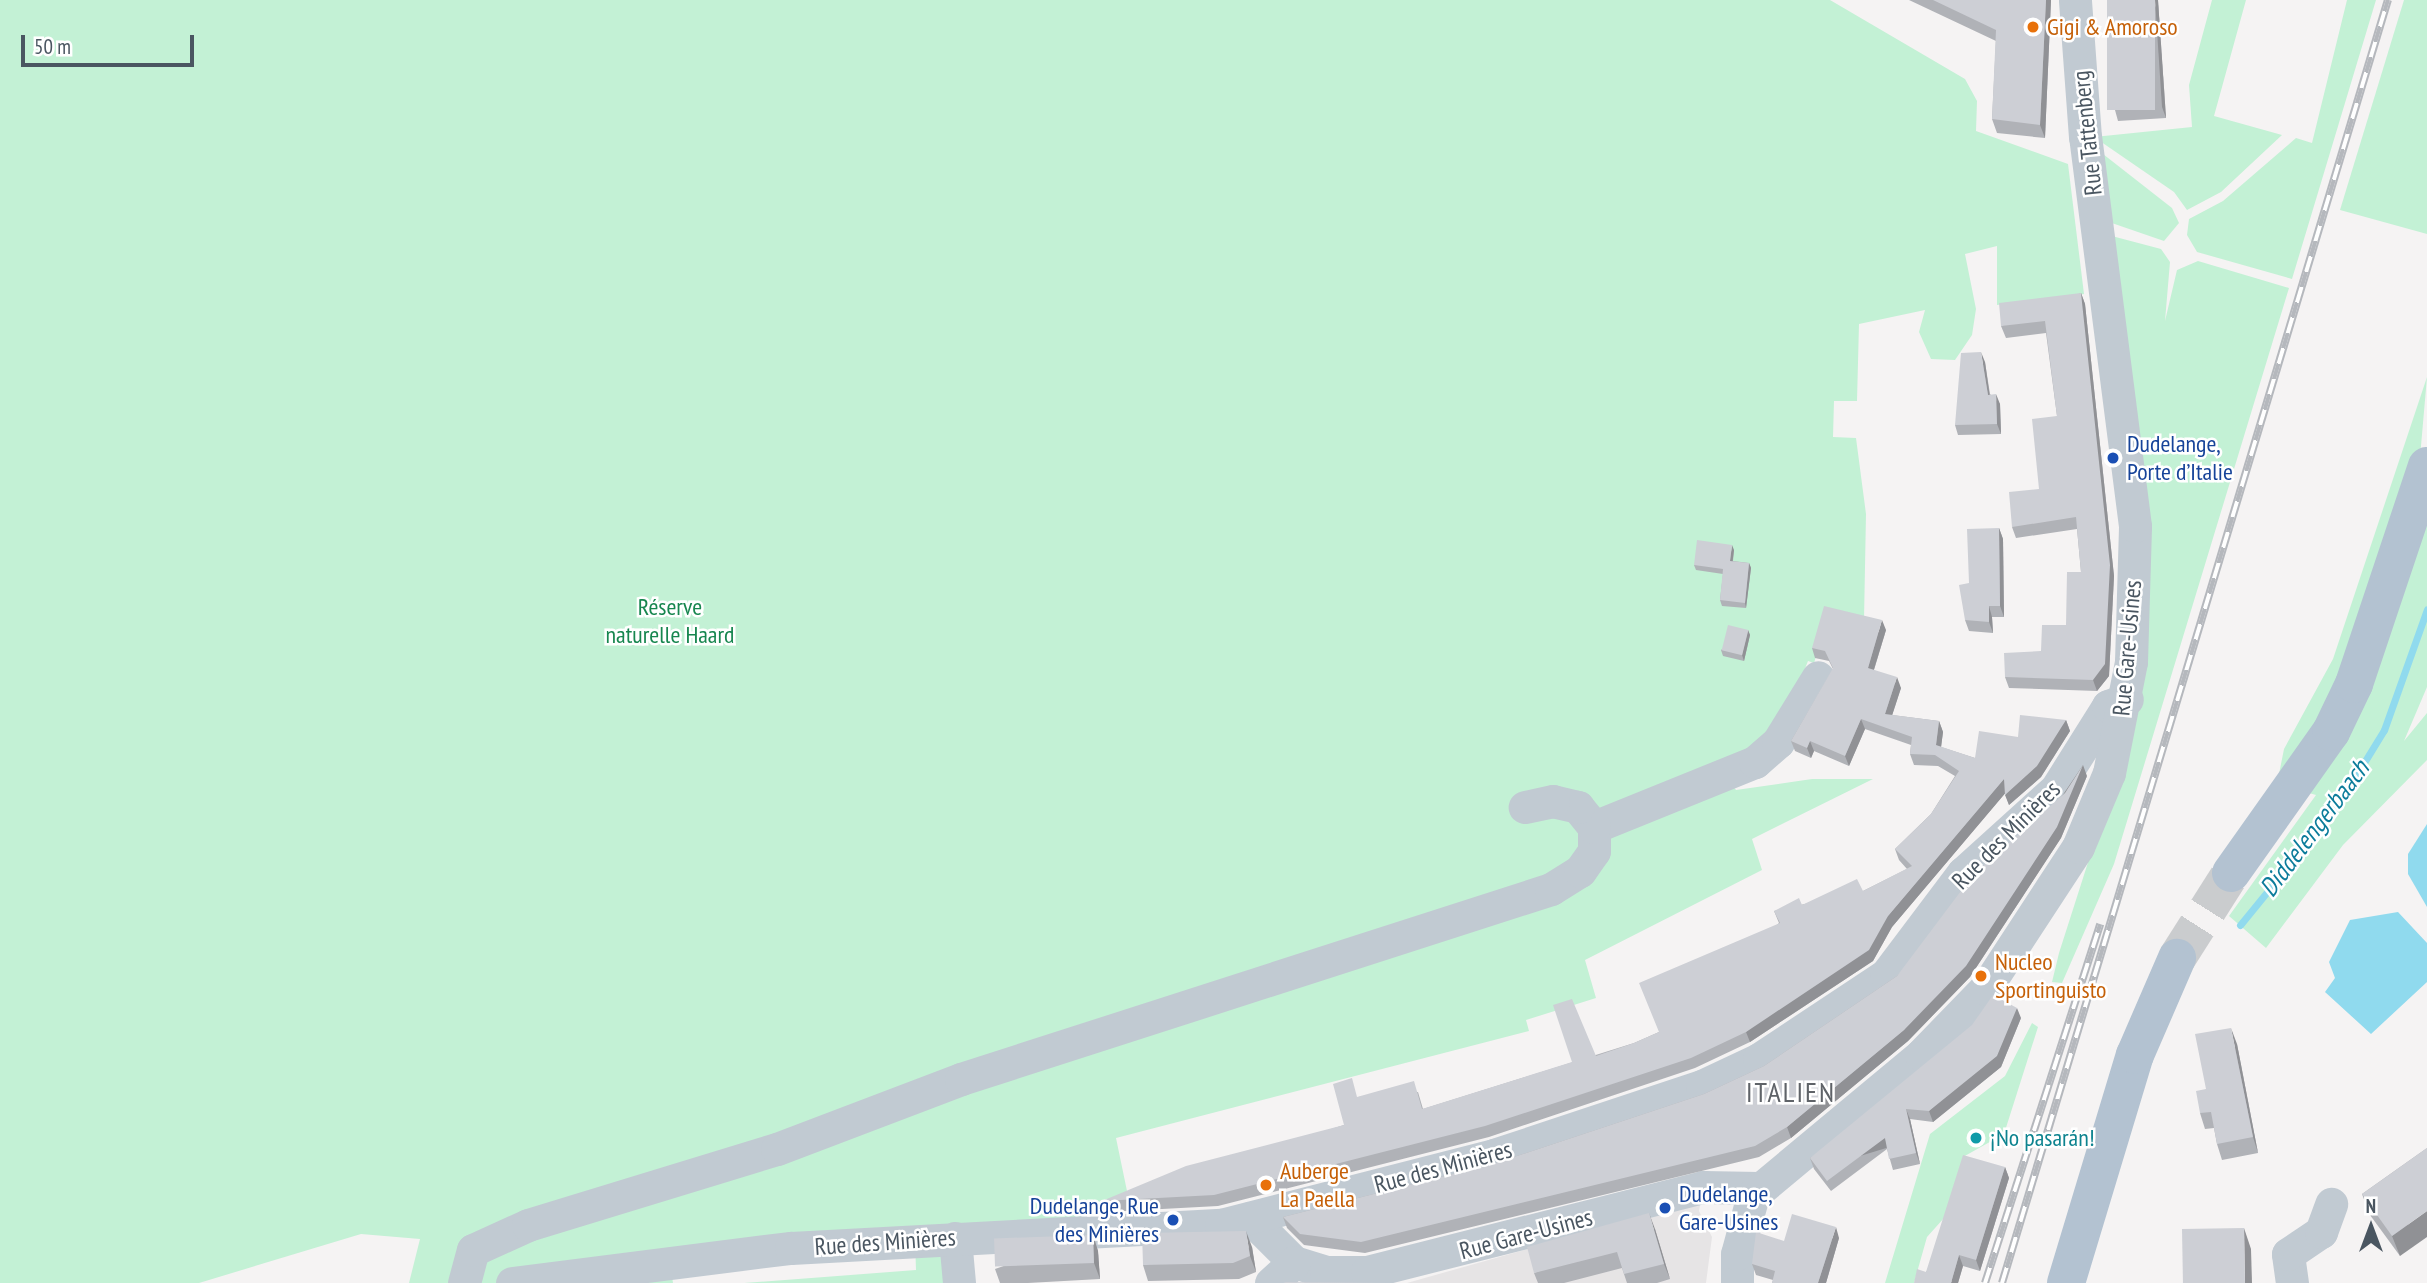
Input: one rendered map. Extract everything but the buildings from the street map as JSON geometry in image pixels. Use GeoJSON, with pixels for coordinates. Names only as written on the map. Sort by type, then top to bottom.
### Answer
{"type":"FeatureCollection","features":[{"type":"Feature","properties":{"kind":"main road"},"geometry":{"type":"LineString","coordinates":[[2231,873],[2337,720],[2427,466]]}},
{"type":"Feature","properties":{"kind":"main road"},"geometry":{"type":"LineString","coordinates":[[2066,1283],[2136,1055],[2177,958]]}},
{"type":"Feature","properties":{"kind":"street","name":"Rue Tattenberg"},"geometry":{"type":"LineString","coordinates":[[2075,0],[2096,224]]}},
{"type":"Feature","properties":{"kind":"street","name":"Rue Gare-Usines"},"geometry":{"type":"LineString","coordinates":[[1737,1283],[1745,1214],[1758,1188],[1921,1055],[1985,989],[2078,847],[2109,773],[2127,699],[2136,526],[2096,224]]}},
{"type":"Feature","properties":{"kind":"street"},"geometry":{"type":"LineString","coordinates":[[1594,827],[1755,762],[1778,742],[1818,677]]}},
{"type":"Feature","properties":{"kind":"street","name":"Rue des Minières"},"geometry":{"type":"LineString","coordinates":[[512,1283],[791,1248],[955,1238],[1193,1229],[1250,1218],[1494,1155],[1702,1086],[1759,1059],[1886,975],[1963,873],[2056,789],[2108,706],[2127,699]]}},
{"type":"Feature","properties":{"kind":"street"},"geometry":{"type":"LineString","coordinates":[[464,1283],[473,1250],[528,1225],[777,1149],[961,1079],[1551,889],[1580,871],[1594,850],[1594,827],[1578,807],[1553,801],[1525,807]]}},
{"type":"Feature","properties":{"kind":"street","name":"Rue Gare-Usines"},"geometry":{"type":"LineString","coordinates":[[1250,1218],[1282,1273],[1389,1269],[1703,1187],[1758,1188]]}},
{"type":"Feature","properties":{"kind":"street"},"geometry":{"type":"LineString","coordinates":[[2292,1283],[2288,1254],[2321,1232],[2331,1205]]}},
{"type":"Feature","properties":{"kind":"street"},"geometry":{"type":"LineString","coordinates":[[955,1238],[959,1283]]}},
{"type":"Feature","properties":{"kind":"shaded area"},"geometry":{"type":"Polygon","coordinates":[[[1701,1200],[1699,1211],[1712,1237],[1706,1283],[1407,1283],[1701,1200]]]}},
{"type":"Feature","properties":{"kind":"green space","name":"Réserve naturelle Haard"},"geometry":{"type":"Polygon","coordinates":[[[0,0],[1830,0],[1965,79],[1977,101],[1976,131],[2068,164],[2084,294],[1997,305],[1997,246],[1965,254],[1976,309],[1972,335],[1955,360],[1931,359],[1919,332],[1925,310],[1859,324],[1857,401],[1834,401],[1833,437],[1856,438],[1866,514],[1864,620],[1828,617],[1814,663],[1808,661],[1790,706],[1768,735],[1721,770],[1736,790],[1812,779],[1873,779],[1752,839],[1762,870],[1585,960],[1596,998],[1526,1020],[1529,1031],[1116,1138],[1127,1191],[1107,1216],[967,1253],[972,1283],[744,1283],[916,1270],[915,1241],[670,1263],[673,1283],[409,1283],[420,1239],[361,1234],[199,1283],[0,1283],[0,0]]]}},
{"type":"Feature","properties":{"kind":"green space"},"geometry":{"type":"Polygon","coordinates":[[[2212,0],[2246,0],[2214,116],[2282,135],[2221,192],[2187,210],[2174,192],[2094,137],[2192,127],[2189,85],[2212,0]]]}},
{"type":"Feature","properties":{"kind":"green space"},"geometry":{"type":"Polygon","coordinates":[[[2347,0],[2376,0],[2292,279],[2197,252],[2187,235],[2189,219],[2223,201],[2296,138],[2312,143],[2347,0]]]}},
{"type":"Feature","properties":{"kind":"green space"},"geometry":{"type":"Polygon","coordinates":[[[2404,0],[2427,0],[2427,234],[2340,210],[2404,0]]]}},
{"type":"Feature","properties":{"kind":"green space"},"geometry":{"type":"Polygon","coordinates":[[[2103,154],[2172,208],[2179,223],[2164,241],[2106,221],[2103,154]]]}},
{"type":"Feature","properties":{"kind":"green space"},"geometry":{"type":"Polygon","coordinates":[[[2108,235],[2161,249],[2170,262],[2165,321],[2177,270],[2198,261],[2289,288],[2114,864],[2062,983],[2052,982],[2059,953],[2140,700],[2108,235]]]}},
{"type":"Feature","properties":{"kind":"green space"},"geometry":{"type":"Polygon","coordinates":[[[2427,377],[2417,492],[2427,481],[2427,687],[2404,741],[2427,713],[2427,760],[2343,845],[2266,948],[2229,916],[2316,795],[2277,784],[2284,749],[2333,659],[2427,377]]]}},
{"type":"Feature","properties":{"kind":"green space"},"geometry":{"type":"Polygon","coordinates":[[[2032,1023],[2038,1027],[2004,1134],[1963,1157],[1944,1218],[1927,1237],[1914,1283],[1885,1283],[1930,1134],[2005,1076],[2032,1023]]]}},
{"type":"Feature","properties":{"kind":"water"},"geometry":{"type":"Polygon","coordinates":[[[2427,824],[2427,907],[2408,874],[2408,854],[2427,824]]]}},
{"type":"Feature","properties":{"kind":"water"},"geometry":{"type":"Polygon","coordinates":[[[2398,912],[2427,943],[2427,982],[2371,1034],[2325,992],[2335,978],[2329,962],[2350,920],[2398,912]]]}},
{"type":"Feature","properties":{"kind":"waterway","name":"Diddelengerbaach"},"geometry":{"type":"LineString","coordinates":[[2240,925],[2338,805],[2384,730],[2427,609]]}},
{"type":"Feature","properties":{"kind":"tunnel"},"geometry":{"type":"LineString","coordinates":[[2177,958],[2231,873]]}},
{"type":"Feature","properties":{"kind":"railway"},"geometry":{"type":"LineString","coordinates":[[2002,1283],[2388,0]]}},
{"type":"Feature","properties":{"kind":"railway"},"geometry":{"type":"LineString","coordinates":[[1985,1283],[2100,924]]}},
{"type":"Feature","properties":{"kind":"place","name":"Gigi & Amoroso"},"geometry":{"type":"Point","coordinates":[2033,27]}},
{"type":"Feature","properties":{"kind":"place","name":"Dudelange, Porte d’Italie"},"geometry":{"type":"Point","coordinates":[2113,458]}},
{"type":"Feature","properties":{"kind":"place","name":"Nucleo Sportinguisto"},"geometry":{"type":"Point","coordinates":[1981,976]}},
{"type":"Feature","properties":{"kind":"place","name":"¡No pasarán!"},"geometry":{"type":"Point","coordinates":[1976,1138]}},
{"type":"Feature","properties":{"kind":"place","name":"Auberge La Paella"},"geometry":{"type":"Point","coordinates":[1266,1185]}},
{"type":"Feature","properties":{"kind":"place","name":"Dudelange, Gare-Usines"},"geometry":{"type":"Point","coordinates":[1665,1208]}},
{"type":"Feature","properties":{"kind":"place","name":"Dudelange, Rue des Minières"},"geometry":{"type":"Point","coordinates":[1173,1220]}},
{"type":"Feature","properties":{"kind":"district","name":"ITALIEN"},"geometry":{"type":"Point","coordinates":[1791,1092]}}]}
